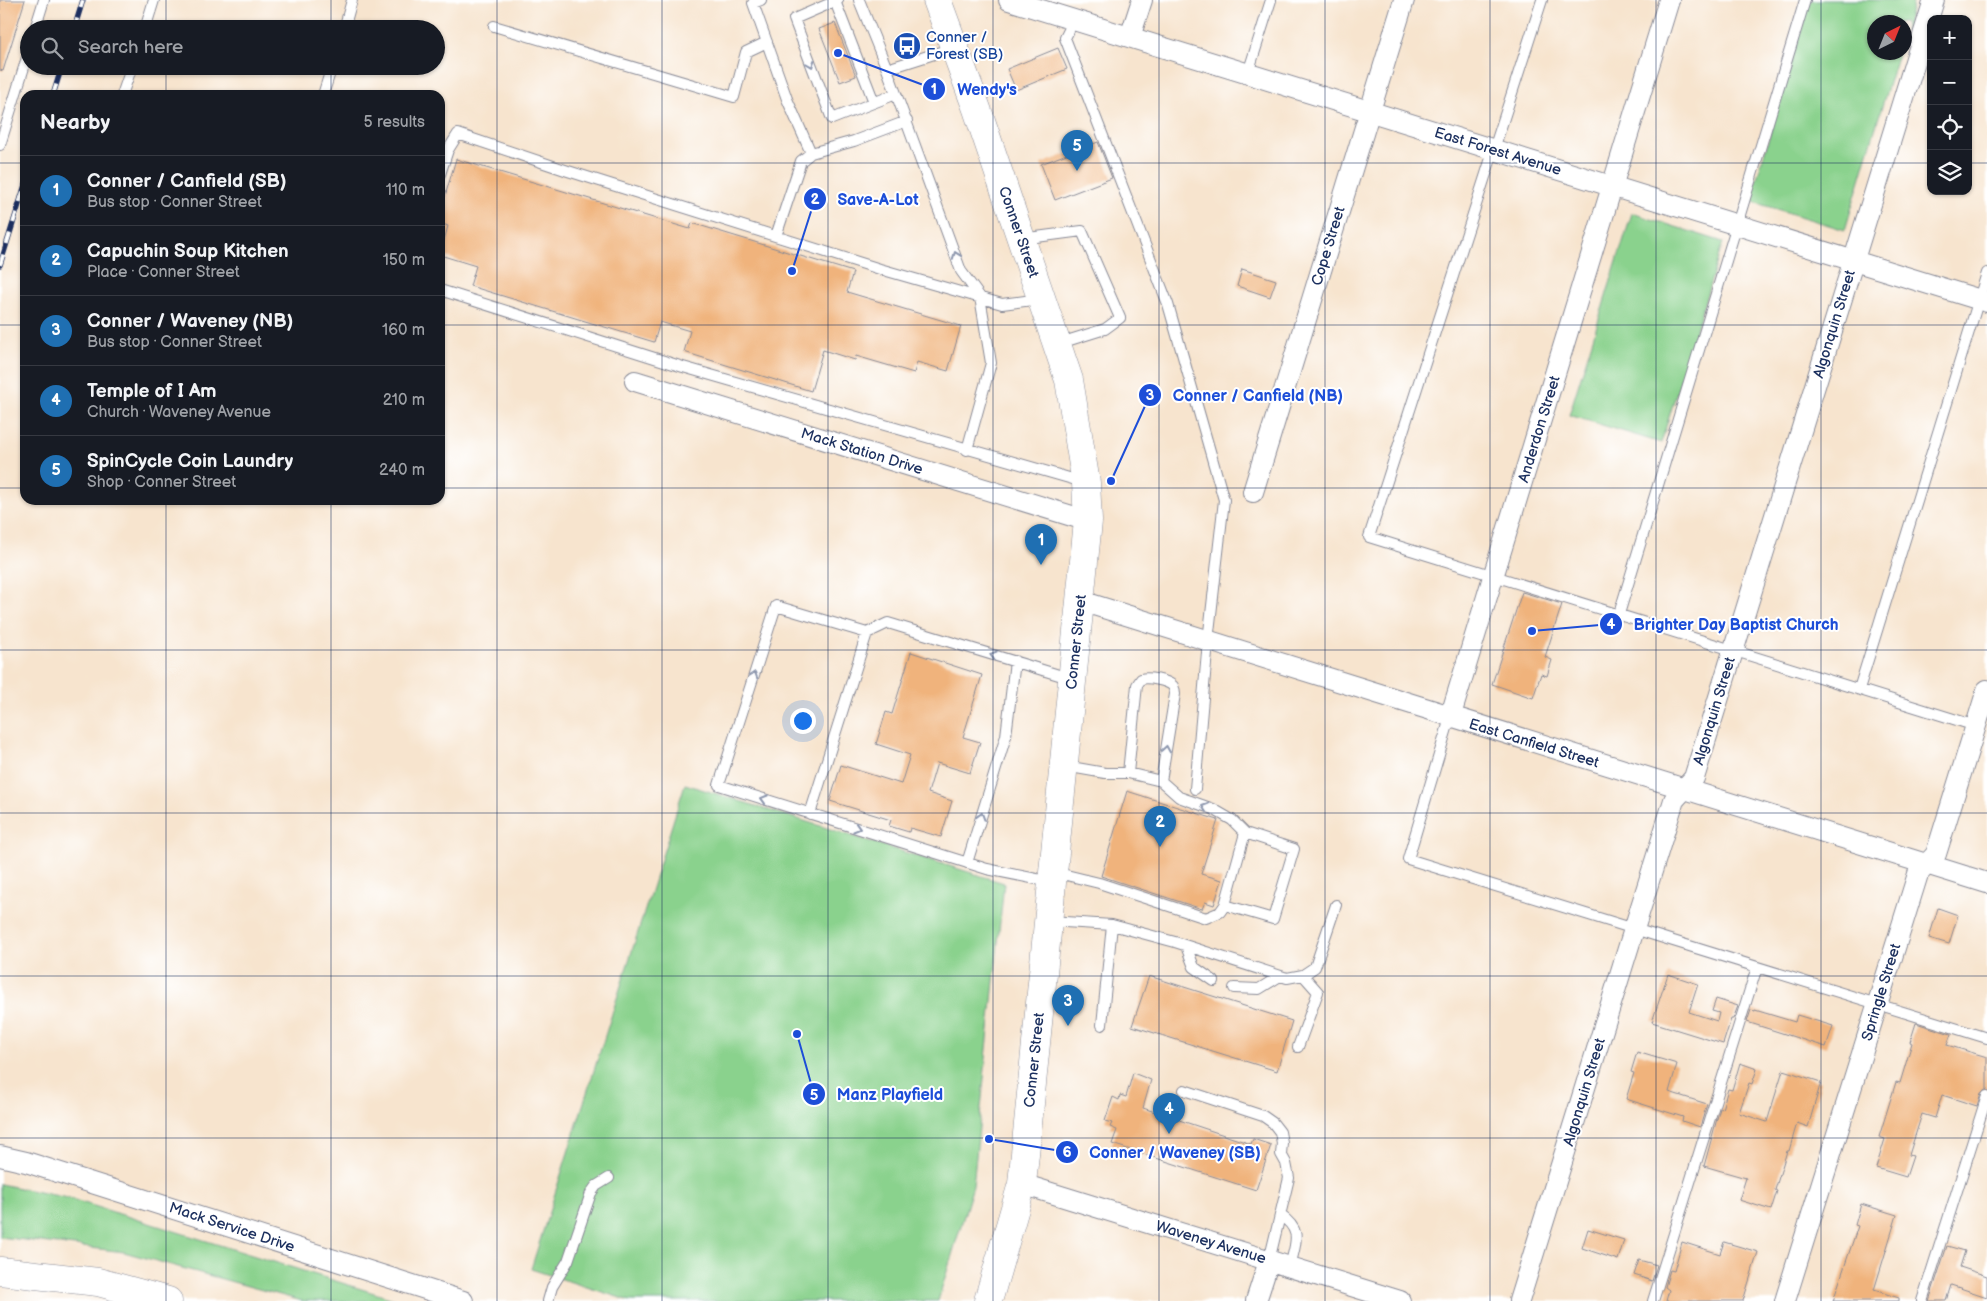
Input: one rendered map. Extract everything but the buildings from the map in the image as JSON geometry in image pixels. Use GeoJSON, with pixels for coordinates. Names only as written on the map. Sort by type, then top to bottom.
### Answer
{"type":"FeatureCollection","features":[{"type":"Feature","properties":{"kind":"main road","name":"Conner Street"},"geometry":{"type":"LineString","coordinates":[[937,0],[1069,380],[1086,483],[1088,521],[1022,1184],[988,1301]]}},
{"type":"Feature","properties":{"kind":"main road"},"geometry":{"type":"LineString","coordinates":[[0,1271],[98,1282],[168,1301]]}},
{"type":"Feature","properties":{"kind":"street"},"geometry":{"type":"LineString","coordinates":[[1130,37],[1142,0]]}},
{"type":"Feature","properties":{"kind":"street","name":"Cope Street"},"geometry":{"type":"LineString","coordinates":[[1254,492],[1404,0]]}},
{"type":"Feature","properties":{"kind":"street","name":"Anderdon Street"},"geometry":{"type":"LineString","coordinates":[[1450,718],[1669,0]]}},
{"type":"Feature","properties":{"kind":"street","name":"Algonquin Street"},"geometry":{"type":"LineString","coordinates":[[1519,1301],[1674,800],[1694,778],[1934,0]]}},
{"type":"Feature","properties":{"kind":"street","name":"East Forest Avenue"},"geometry":{"type":"LineString","coordinates":[[1013,1],[1248,72],[1983,301]]}},
{"type":"Feature","properties":{"kind":"street","name":"Mack Station Drive"},"geometry":{"type":"LineString","coordinates":[[635,381],[1088,521]]}},
{"type":"Feature","properties":{"kind":"street","name":"East Canfield Street"},"geometry":{"type":"LineString","coordinates":[[1081,601],[1450,718],[1684,788],[1987,883]]}},
{"type":"Feature","properties":{"kind":"street","name":"Springle Street"},"geometry":{"type":"LineString","coordinates":[[1786,1301],[1918,874],[1936,854],[1987,690]]}},
{"type":"Feature","properties":{"kind":"street","name":"Mack Service Drive"},"geometry":{"type":"LineString","coordinates":[[0,1156],[26,1162],[189,1213],[463,1301]]}},
{"type":"Feature","properties":{"kind":"street","name":"Waveney Avenue"},"geometry":{"type":"LineString","coordinates":[[1022,1184],[1400,1301]]}},
{"type":"Feature","properties":{"kind":"street"},"geometry":{"type":"LineString","coordinates":[[1256,1301],[1269,1260]]}},
{"type":"Feature","properties":{"kind":"lane"},"geometry":{"type":"LineString","coordinates":[[38,20],[44,0]]}},
{"type":"Feature","properties":{"kind":"lane"},"geometry":{"type":"LineString","coordinates":[[148,20],[154,0]]}},
{"type":"Feature","properties":{"kind":"lane"},"geometry":{"type":"LineString","coordinates":[[346,20],[352,0]]}},
{"type":"Feature","properties":{"kind":"lane"},"geometry":{"type":"LineString","coordinates":[[761,0],[753,3],[787,99],[811,153]]}},
{"type":"Feature","properties":{"kind":"lane"},"geometry":{"type":"LineString","coordinates":[[860,0],[907,121],[961,271],[980,297],[990,363],[967,450]]}},
{"type":"Feature","properties":{"kind":"lane"},"geometry":{"type":"LineString","coordinates":[[1248,72],[1271,0]]}},
{"type":"Feature","properties":{"kind":"lane"},"geometry":{"type":"LineString","coordinates":[[1542,0],[1369,537],[1976,726]]}},
{"type":"Feature","properties":{"kind":"lane"},"geometry":{"type":"LineString","coordinates":[[1619,614],[1805,0]]}},
{"type":"Feature","properties":{"kind":"lane"},"geometry":{"type":"LineString","coordinates":[[874,102],[837,1],[794,18],[832,119],[896,94]]}},
{"type":"Feature","properties":{"kind":"lane"},"geometry":{"type":"LineString","coordinates":[[1074,20],[1065,38],[1168,304],[1224,500],[1208,641],[1195,789]]}},
{"type":"Feature","properties":{"kind":"lane"},"geometry":{"type":"LineString","coordinates":[[494,26],[734,97],[746,52],[767,42]]}},
{"type":"Feature","properties":{"kind":"lane"},"geometry":{"type":"LineString","coordinates":[[886,69],[955,48]]}},
{"type":"Feature","properties":{"kind":"lane"},"geometry":{"type":"LineString","coordinates":[[0,145],[22,75]]}},
{"type":"Feature","properties":{"kind":"lane"},"geometry":{"type":"LineString","coordinates":[[124,90],[129,75]]}},
{"type":"Feature","properties":{"kind":"lane"},"geometry":{"type":"LineString","coordinates":[[324,90],[329,75]]}},
{"type":"Feature","properties":{"kind":"lane"},"geometry":{"type":"LineString","coordinates":[[776,236],[801,161],[811,153],[854,141],[907,121]]}},
{"type":"Feature","properties":{"kind":"lane"},"geometry":{"type":"LineString","coordinates":[[445,159],[458,134],[568,171],[880,269],[1002,304],[1041,299]]}},
{"type":"Feature","properties":{"kind":"lane"},"geometry":{"type":"LineString","coordinates":[[1021,239],[1082,231],[1120,318],[1105,329],[1056,344]]}},
{"type":"Feature","properties":{"kind":"lane"},"geometry":{"type":"LineString","coordinates":[[1859,689],[1983,301],[1987,273]]}},
{"type":"Feature","properties":{"kind":"lane"},"geometry":{"type":"LineString","coordinates":[[445,292],[683,367],[1086,483]]}},
{"type":"Feature","properties":{"kind":"lane"},"geometry":{"type":"LineString","coordinates":[[1073,679],[888,623],[867,633],[776,606],[719,786],[986,868],[1099,883],[1206,918],[1220,912],[1225,905],[1245,833]]}},
{"type":"Feature","properties":{"kind":"lane"},"geometry":{"type":"LineString","coordinates":[[810,814],[867,633]]}},
{"type":"Feature","properties":{"kind":"lane"},"geometry":{"type":"LineString","coordinates":[[967,862],[1006,736],[1015,661]]}},
{"type":"Feature","properties":{"kind":"lane"},"geometry":{"type":"LineString","coordinates":[[1128,773],[1137,685],[1141,679],[1146,677],[1169,684],[1173,687],[1175,694],[1161,781]]}},
{"type":"Feature","properties":{"kind":"lane","name":"Anderdon Street"},"geometry":{"type":"LineString","coordinates":[[1450,718],[1408,859],[1634,929]]}},
{"type":"Feature","properties":{"kind":"lane"},"geometry":{"type":"LineString","coordinates":[[1064,766],[1105,773],[1128,773],[1161,781],[1178,797],[1214,809],[1232,820],[1245,833],[1294,849],[1274,919],[1225,905]]}},
{"type":"Feature","properties":{"kind":"lane"},"geometry":{"type":"LineString","coordinates":[[1048,921],[1112,925],[1287,978],[1303,975],[1314,967],[1336,905]]}},
{"type":"Feature","properties":{"kind":"lane"},"geometry":{"type":"LineString","coordinates":[[1102,1025],[1112,925]]}},
{"type":"Feature","properties":{"kind":"lane"},"geometry":{"type":"LineString","coordinates":[[1634,929],[1987,1038]]}},
{"type":"Feature","properties":{"kind":"lane"},"geometry":{"type":"LineString","coordinates":[[1186,946],[1194,966],[1214,981]]}},
{"type":"Feature","properties":{"kind":"lane"},"geometry":{"type":"LineString","coordinates":[[1653,1301],[1757,967]]}},
{"type":"Feature","properties":{"kind":"lane"},"geometry":{"type":"LineString","coordinates":[[1298,1047],[1318,992],[1303,975]]}},
{"type":"Feature","properties":{"kind":"lane"},"geometry":{"type":"LineString","coordinates":[[1234,988],[1259,989],[1280,976]]}},
{"type":"Feature","properties":{"kind":"lane"},"geometry":{"type":"LineString","coordinates":[[1184,1090],[1262,1116],[1273,1123],[1280,1132],[1282,1154],[1289,1178],[1269,1260]]}},
{"type":"Feature","properties":{"kind":"lane"},"geometry":{"type":"LineString","coordinates":[[1922,1301],[1987,1096]]}},
{"type":"Feature","properties":{"kind":"lane"},"geometry":{"type":"LineString","coordinates":[[548,1301],[552,1287],[568,1261],[591,1193],[596,1186],[609,1178]]}},
{"type":"Feature","properties":{"kind":"lane"},"geometry":{"type":"LineString","coordinates":[[1280,1215],[1290,1221],[1296,1229],[1290,1267]]}},
{"type":"Feature","properties":{"kind":"green space"},"geometry":{"type":"Polygon","coordinates":[[[1810,0],[1914,0],[1910,15],[1867,15],[1867,60],[1896,60],[1845,230],[1750,201],[1810,0]]]}},
{"type":"Feature","properties":{"kind":"green space"},"geometry":{"type":"Polygon","coordinates":[[[1632,213],[1723,242],[1661,443],[1569,415],[1632,213]]]}},
{"type":"Feature","properties":{"kind":"green space"},"geometry":{"type":"Polygon","coordinates":[[[685,784],[1004,883],[973,1186],[938,1301],[630,1301],[531,1269],[685,784]]]}},
{"type":"Feature","properties":{"kind":"green space"},"geometry":{"type":"Polygon","coordinates":[[[0,1184],[68,1198],[400,1301],[302,1301],[124,1252],[0,1237],[0,1184]]]}},
{"type":"Feature","properties":{"kind":"railway"},"geometry":{"type":"LineString","coordinates":[[77,20],[83,0]]}},
{"type":"Feature","properties":{"kind":"railway"},"geometry":{"type":"LineString","coordinates":[[55,90],[59,75]]}},
{"type":"Feature","properties":{"kind":"railway"},"geometry":{"type":"LineString","coordinates":[[0,265],[20,201]]}},
{"type":"Feature","properties":{"kind":"place","name":"Conner / Forest (SB)"},"geometry":{"type":"Point","coordinates":[907,46]}},
{"type":"Feature","properties":{"kind":"place","name":"Wendy's"},"geometry":{"type":"Point","coordinates":[838,53]}},
{"type":"Feature","properties":{"kind":"place","name":"SpinCycle Coin Laundry"},"geometry":{"type":"Point","coordinates":[1077,171]}},
{"type":"Feature","properties":{"kind":"place","name":"Save-A-Lot"},"geometry":{"type":"Point","coordinates":[792,271]}},
{"type":"Feature","properties":{"kind":"place","name":"Conner / Canfield (NB)"},"geometry":{"type":"Point","coordinates":[1111,481]}},
{"type":"Feature","properties":{"kind":"place","name":"Conner / Canfield (SB)"},"geometry":{"type":"Point","coordinates":[1041,565]}},
{"type":"Feature","properties":{"kind":"place","name":"Brighter Day Baptist Church"},"geometry":{"type":"Point","coordinates":[1532,631]}},
{"type":"Feature","properties":{"kind":"place","name":"Capuchin Soup Kitchen"},"geometry":{"type":"Point","coordinates":[1160,847]}},
{"type":"Feature","properties":{"kind":"place","name":"Conner / Waveney (NB)"},"geometry":{"type":"Point","coordinates":[1068,1026]}},
{"type":"Feature","properties":{"kind":"place","name":"Manz Playfield"},"geometry":{"type":"Point","coordinates":[797,1034]}},
{"type":"Feature","properties":{"kind":"place","name":"Temple of I Am"},"geometry":{"type":"Point","coordinates":[1169,1134]}},
{"type":"Feature","properties":{"kind":"place","name":"Conner / Waveney (SB)"},"geometry":{"type":"Point","coordinates":[989,1139]}}]}
